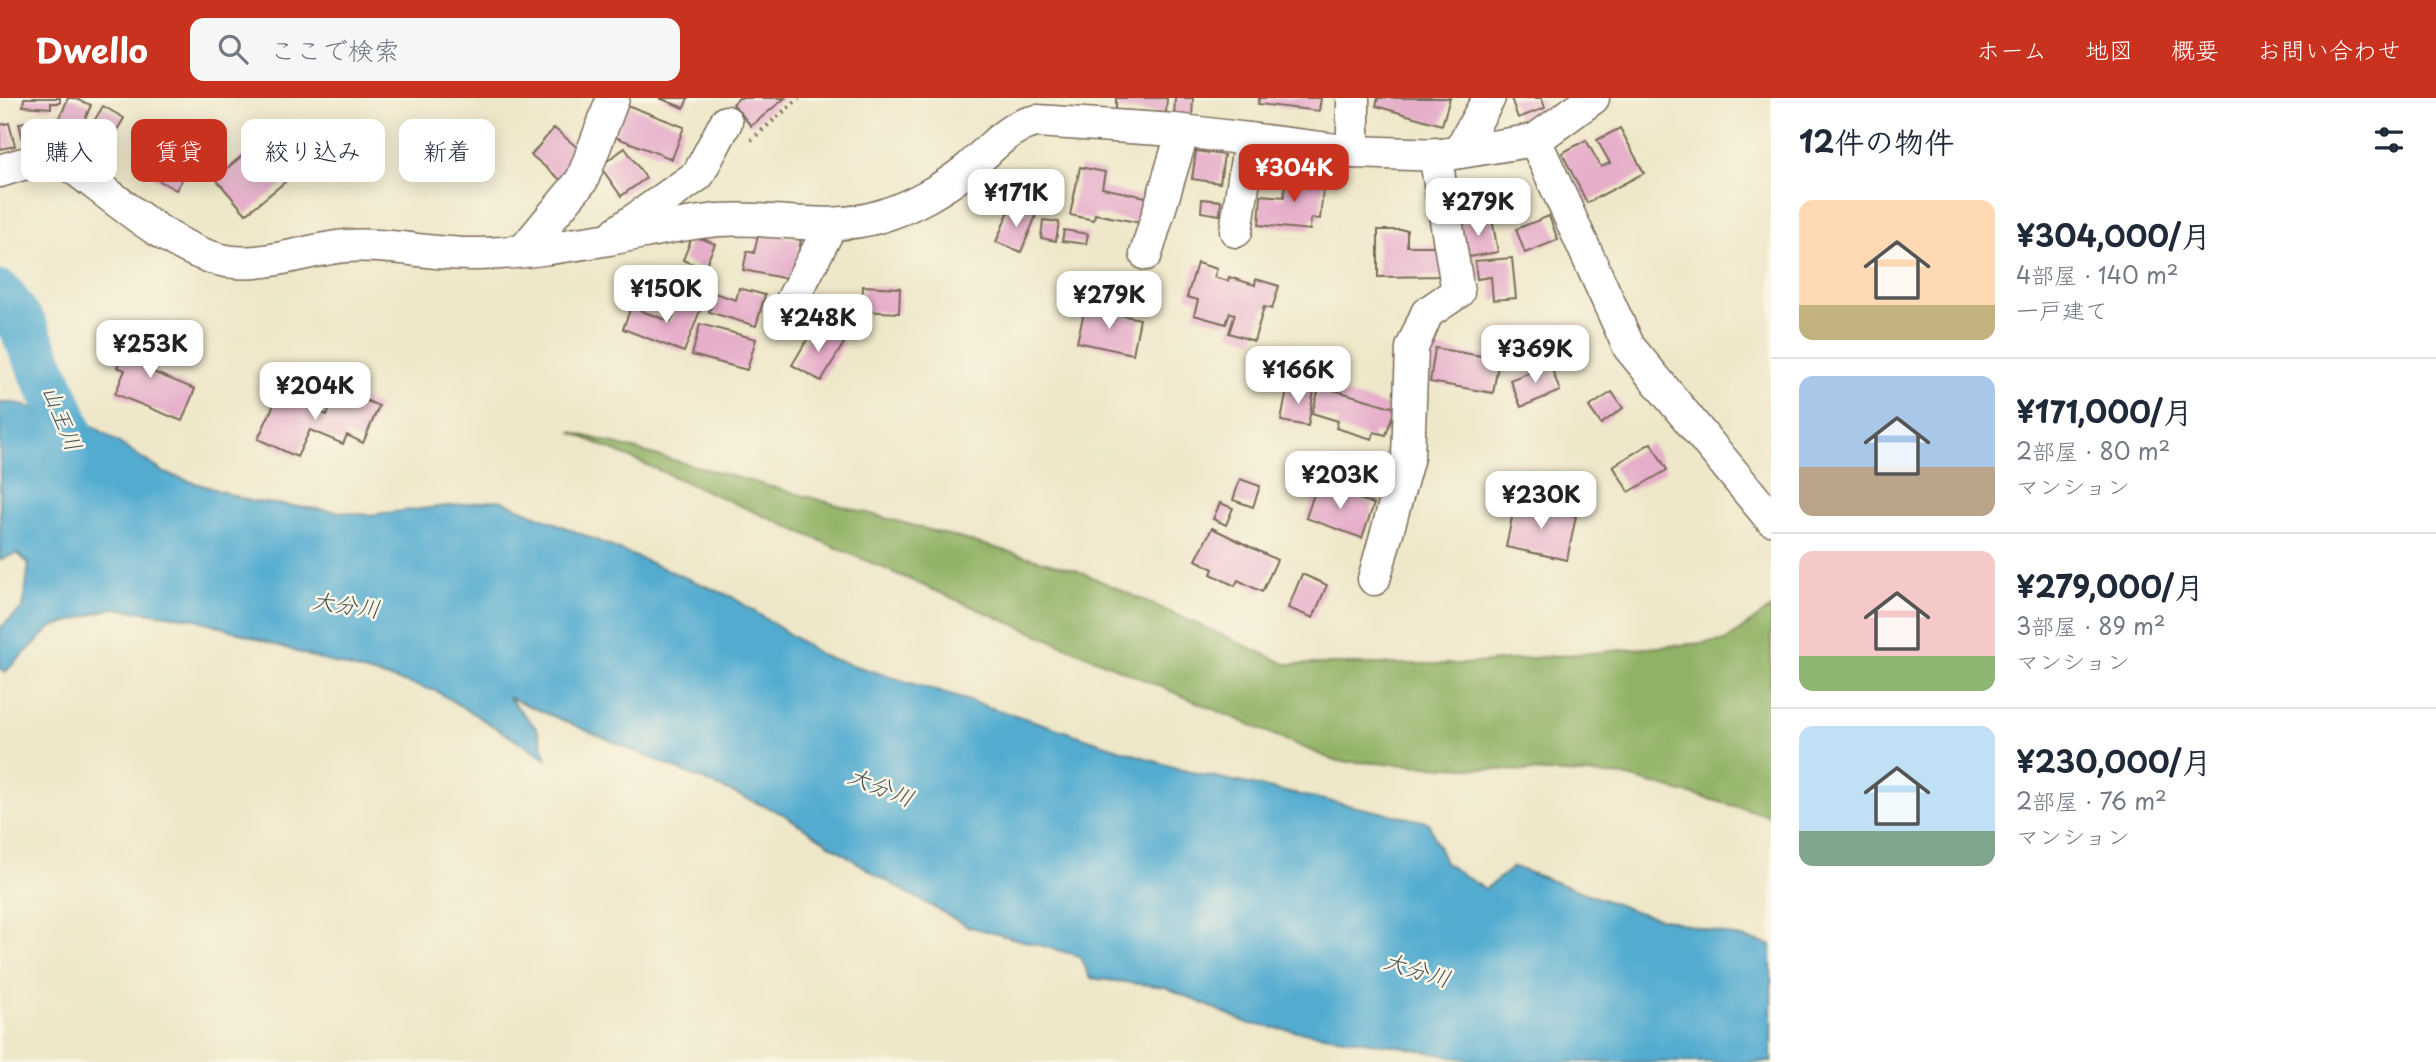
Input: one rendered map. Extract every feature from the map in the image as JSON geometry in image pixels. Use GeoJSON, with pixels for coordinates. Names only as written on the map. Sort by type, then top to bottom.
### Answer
{"type":"FeatureCollection","features":[{"type":"Feature","properties":{"kind":"street"},"geometry":{"type":"LineString","coordinates":[[524,250],[582,180],[613,98]]}},
{"type":"Feature","properties":{"kind":"street"},"geometry":{"type":"LineString","coordinates":[[1353,98],[1353,152]]}},
{"type":"Feature","properties":{"kind":"street"},"geometry":{"type":"LineString","coordinates":[[1374,579],[1408,457],[1412,348],[1427,313],[1458,292],[1447,153],[1489,98]]}},
{"type":"Feature","properties":{"kind":"street"},"geometry":{"type":"LineString","coordinates":[[0,171],[37,159],[60,161],[70,165],[190,250],[229,262],[250,262],[369,245],[478,254],[608,239],[722,220],[831,225],[882,216],[949,183],[1010,130],[1022,123],[1037,121],[1183,131],[1353,152],[1447,153],[1535,140],[1592,98]]}},
{"type":"Feature","properties":{"kind":"street"},"geometry":{"type":"LineString","coordinates":[[608,239],[698,175],[726,122]]}},
{"type":"Feature","properties":{"kind":"street"},"geometry":{"type":"LineString","coordinates":[[1146,254],[1183,131]]}},
{"type":"Feature","properties":{"kind":"street"},"geometry":{"type":"LineString","coordinates":[[1236,232],[1250,139]]}},
{"type":"Feature","properties":{"kind":"street"},"geometry":{"type":"LineString","coordinates":[[1535,140],[1629,347],[1771,519]]}},
{"type":"Feature","properties":{"kind":"street"},"geometry":{"type":"LineString","coordinates":[[789,306],[831,225]]}},
{"type":"Feature","properties":{"kind":"green space"},"geometry":{"type":"Polygon","coordinates":[[[571,432],[1076,570],[1286,664],[1465,664],[1725,641],[1771,608],[1771,816],[1624,776],[1335,761],[571,432]]]}},
{"type":"Feature","properties":{"kind":"water","name":"大分川"},"geometry":{"type":"Polygon","coordinates":[[[0,403],[16,403],[93,426],[165,473],[250,501],[368,515],[500,500],[732,597],[823,656],[1182,770],[1428,822],[1445,863],[1485,889],[1514,867],[1643,914],[1771,945],[1771,1062],[1478,1062],[1404,1047],[1250,1024],[1165,987],[1090,978],[1080,956],[967,926],[878,876],[783,814],[508,697],[537,729],[547,759],[436,691],[319,659],[197,619],[113,608],[52,627],[5,672],[0,668],[0,628],[23,608],[29,564],[17,553],[0,560],[0,403]]]}},
{"type":"Feature","properties":{"kind":"building"},"geometry":{"type":"Polygon","coordinates":[[[24,98],[60,98],[60,103],[51,103],[51,108],[23,106],[24,98]]]}},
{"type":"Feature","properties":{"kind":"building"},"geometry":{"type":"Polygon","coordinates":[[[68,98],[91,105],[85,119],[59,119],[68,98]]]}},
{"type":"Feature","properties":{"kind":"building"},"geometry":{"type":"Polygon","coordinates":[[[659,98],[688,98],[684,108],[659,98]]]}},
{"type":"Feature","properties":{"kind":"building"},"geometry":{"type":"Polygon","coordinates":[[[739,98],[785,98],[751,126],[733,104],[739,98]]]}},
{"type":"Feature","properties":{"kind":"building"},"geometry":{"type":"Polygon","coordinates":[[[1116,98],[1167,98],[1166,113],[1116,110],[1116,98]]]}},
{"type":"Feature","properties":{"kind":"building"},"geometry":{"type":"Polygon","coordinates":[[[1175,98],[1193,98],[1192,119],[1174,118],[1175,98]]]}},
{"type":"Feature","properties":{"kind":"building"},"geometry":{"type":"Polygon","coordinates":[[[1259,98],[1321,98],[1319,111],[1258,104],[1259,98]]]}},
{"type":"Feature","properties":{"kind":"building"},"geometry":{"type":"Polygon","coordinates":[[[1378,98],[1450,98],[1442,125],[1376,106],[1378,98]]]}},
{"type":"Feature","properties":{"kind":"building"},"geometry":{"type":"Polygon","coordinates":[[[1511,98],[1542,98],[1545,108],[1518,118],[1511,98]]]}},
{"type":"Feature","properties":{"kind":"building"},"geometry":{"type":"Polygon","coordinates":[[[627,105],[684,127],[672,159],[615,137],[627,105]]]}},
{"type":"Feature","properties":{"kind":"building"},"geometry":{"type":"Polygon","coordinates":[[[103,106],[124,118],[117,130],[117,119],[95,119],[103,106]]]}},
{"type":"Feature","properties":{"kind":"building"},"geometry":{"type":"Polygon","coordinates":[[[9,123],[15,146],[0,149],[0,125],[9,123]]]}},
{"type":"Feature","properties":{"kind":"building"},"geometry":{"type":"Polygon","coordinates":[[[554,128],[585,154],[562,181],[531,155],[554,128]]]}},
{"type":"Feature","properties":{"kind":"building"},"geometry":{"type":"Polygon","coordinates":[[[1620,128],[1644,173],[1587,203],[1562,153],[1586,140],[1601,167],[1610,163],[1597,140],[1620,128]]]}},
{"type":"Feature","properties":{"kind":"building"},"geometry":{"type":"Polygon","coordinates":[[[625,148],[646,178],[621,196],[600,166],[625,148]]]}},
{"type":"Feature","properties":{"kind":"building"},"geometry":{"type":"Polygon","coordinates":[[[1196,151],[1224,155],[1220,183],[1192,179],[1196,151]]]}},
{"type":"Feature","properties":{"kind":"building"},"geometry":{"type":"Polygon","coordinates":[[[1269,151],[1287,153],[1283,175],[1265,172],[1269,151]]]}},
{"type":"Feature","properties":{"kind":"building"},"geometry":{"type":"Polygon","coordinates":[[[241,157],[241,182],[285,182],[246,214],[218,182],[227,182],[227,168],[241,157]]]}},
{"type":"Feature","properties":{"kind":"building"},"geometry":{"type":"Polygon","coordinates":[[[1080,167],[1105,172],[1102,188],[1146,197],[1141,223],[1095,214],[1094,220],[1070,215],[1080,167]]]}},
{"type":"Feature","properties":{"kind":"building"},"geometry":{"type":"Polygon","coordinates":[[[1286,175],[1324,179],[1320,219],[1311,218],[1310,230],[1259,225],[1261,195],[1284,197],[1286,175]]]}},
{"type":"Feature","properties":{"kind":"building"},"geometry":{"type":"Polygon","coordinates":[[[162,182],[181,182],[176,190],[162,182]]]}},
{"type":"Feature","properties":{"kind":"building"},"geometry":{"type":"Polygon","coordinates":[[[1022,193],[1039,200],[1034,213],[1017,205],[1022,193]]]}},
{"type":"Feature","properties":{"kind":"building"},"geometry":{"type":"Polygon","coordinates":[[[1202,199],[1221,201],[1220,215],[1201,212],[1202,199]]]}},
{"type":"Feature","properties":{"kind":"building"},"geometry":{"type":"Polygon","coordinates":[[[1011,206],[1036,216],[1021,252],[996,242],[1011,206]]]}},
{"type":"Feature","properties":{"kind":"building"},"geometry":{"type":"Polygon","coordinates":[[[1549,216],[1558,240],[1525,253],[1516,229],[1549,216]]]}},
{"type":"Feature","properties":{"kind":"building"},"geometry":{"type":"Polygon","coordinates":[[[1492,219],[1498,252],[1463,258],[1458,224],[1492,219]]]}},
{"type":"Feature","properties":{"kind":"building"},"geometry":{"type":"Polygon","coordinates":[[[1043,220],[1059,222],[1056,241],[1041,238],[1043,220]]]}},
{"type":"Feature","properties":{"kind":"building"},"geometry":{"type":"Polygon","coordinates":[[[1064,230],[1088,234],[1086,244],[1062,241],[1064,230]]]}},
{"type":"Feature","properties":{"kind":"building"},"geometry":{"type":"Polygon","coordinates":[[[1378,230],[1407,230],[1407,246],[1442,246],[1442,276],[1378,277],[1378,230]]]}},
{"type":"Feature","properties":{"kind":"building"},"geometry":{"type":"Polygon","coordinates":[[[759,231],[801,240],[793,280],[743,270],[747,251],[754,253],[759,231]]]}},
{"type":"Feature","properties":{"kind":"building"},"geometry":{"type":"Polygon","coordinates":[[[693,235],[715,244],[704,269],[683,260],[693,235]]]}},
{"type":"Feature","properties":{"kind":"building"},"geometry":{"type":"Polygon","coordinates":[[[1512,258],[1516,298],[1493,300],[1491,277],[1477,279],[1475,261],[1512,258]]]}},
{"type":"Feature","properties":{"kind":"building"},"geometry":{"type":"Polygon","coordinates":[[[1197,263],[1217,269],[1214,277],[1228,281],[1229,277],[1255,285],[1256,279],[1279,286],[1272,309],[1264,307],[1254,341],[1229,333],[1235,314],[1230,313],[1226,324],[1194,315],[1198,300],[1187,297],[1197,263]]]}},
{"type":"Feature","properties":{"kind":"building"},"geometry":{"type":"Polygon","coordinates":[[[863,286],[900,288],[899,313],[862,311],[863,286]]]}},
{"type":"Feature","properties":{"kind":"building"},"geometry":{"type":"Polygon","coordinates":[[[739,288],[765,295],[756,326],[709,312],[714,293],[736,300],[739,288]]]}},
{"type":"Feature","properties":{"kind":"building"},"geometry":{"type":"Polygon","coordinates":[[[680,297],[702,305],[684,352],[623,329],[631,307],[671,322],[680,297]]]}},
{"type":"Feature","properties":{"kind":"building"},"geometry":{"type":"Polygon","coordinates":[[[1085,308],[1140,319],[1133,354],[1077,342],[1085,308]]]}},
{"type":"Feature","properties":{"kind":"building"},"geometry":{"type":"Polygon","coordinates":[[[700,324],[756,339],[747,370],[692,355],[700,324]]]}},
{"type":"Feature","properties":{"kind":"building"},"geometry":{"type":"Polygon","coordinates":[[[815,326],[844,343],[821,381],[792,365],[815,326]]]}},
{"type":"Feature","properties":{"kind":"building"},"geometry":{"type":"Polygon","coordinates":[[[133,330],[160,341],[148,370],[195,389],[182,421],[115,394],[125,370],[117,367],[133,330]]]}},
{"type":"Feature","properties":{"kind":"building"},"geometry":{"type":"Polygon","coordinates":[[[1435,348],[1499,359],[1493,393],[1430,382],[1435,348]]]}},
{"type":"Feature","properties":{"kind":"building"},"geometry":{"type":"Polygon","coordinates":[[[1550,364],[1560,391],[1521,407],[1510,380],[1550,364]]]}},
{"type":"Feature","properties":{"kind":"building"},"geometry":{"type":"Polygon","coordinates":[[[1288,385],[1314,390],[1308,426],[1281,421],[1288,385]]]}},
{"type":"Feature","properties":{"kind":"building"},"geometry":{"type":"Polygon","coordinates":[[[1320,386],[1395,408],[1386,435],[1374,432],[1372,439],[1336,428],[1338,421],[1312,413],[1320,386]]]}},
{"type":"Feature","properties":{"kind":"building"},"geometry":{"type":"Polygon","coordinates":[[[281,389],[320,406],[318,411],[327,415],[334,399],[350,405],[354,395],[379,406],[363,443],[347,435],[343,444],[310,430],[297,457],[258,439],[281,389]]]}},
{"type":"Feature","properties":{"kind":"building"},"geometry":{"type":"Polygon","coordinates":[[[1612,392],[1623,408],[1601,424],[1589,407],[1612,392]]]}},
{"type":"Feature","properties":{"kind":"building"},"geometry":{"type":"Polygon","coordinates":[[[1651,443],[1667,470],[1629,492],[1613,466],[1651,443]]]}},
{"type":"Feature","properties":{"kind":"building"},"geometry":{"type":"Polygon","coordinates":[[[1240,479],[1260,486],[1253,507],[1233,500],[1240,479]]]}},
{"type":"Feature","properties":{"kind":"building"},"geometry":{"type":"Polygon","coordinates":[[[1317,485],[1374,504],[1362,538],[1306,518],[1317,485]]]}},
{"type":"Feature","properties":{"kind":"building"},"geometry":{"type":"Polygon","coordinates":[[[1220,503],[1233,508],[1226,525],[1213,519],[1220,503]]]}},
{"type":"Feature","properties":{"kind":"building"},"geometry":{"type":"Polygon","coordinates":[[[1515,503],[1576,516],[1567,560],[1506,547],[1515,503]]]}},
{"type":"Feature","properties":{"kind":"building"},"geometry":{"type":"Polygon","coordinates":[[[1212,528],[1277,560],[1262,592],[1238,580],[1235,586],[1211,574],[1213,569],[1196,560],[1212,528]]]}},
{"type":"Feature","properties":{"kind":"building"},"geometry":{"type":"Polygon","coordinates":[[[1302,574],[1327,585],[1313,618],[1288,608],[1302,574]]]}},
{"type":"Feature","properties":{"kind":"waterway","name":"山王川"},"geometry":{"type":"LineString","coordinates":[[0,295],[23,327],[57,402],[87,481]]}}]}
